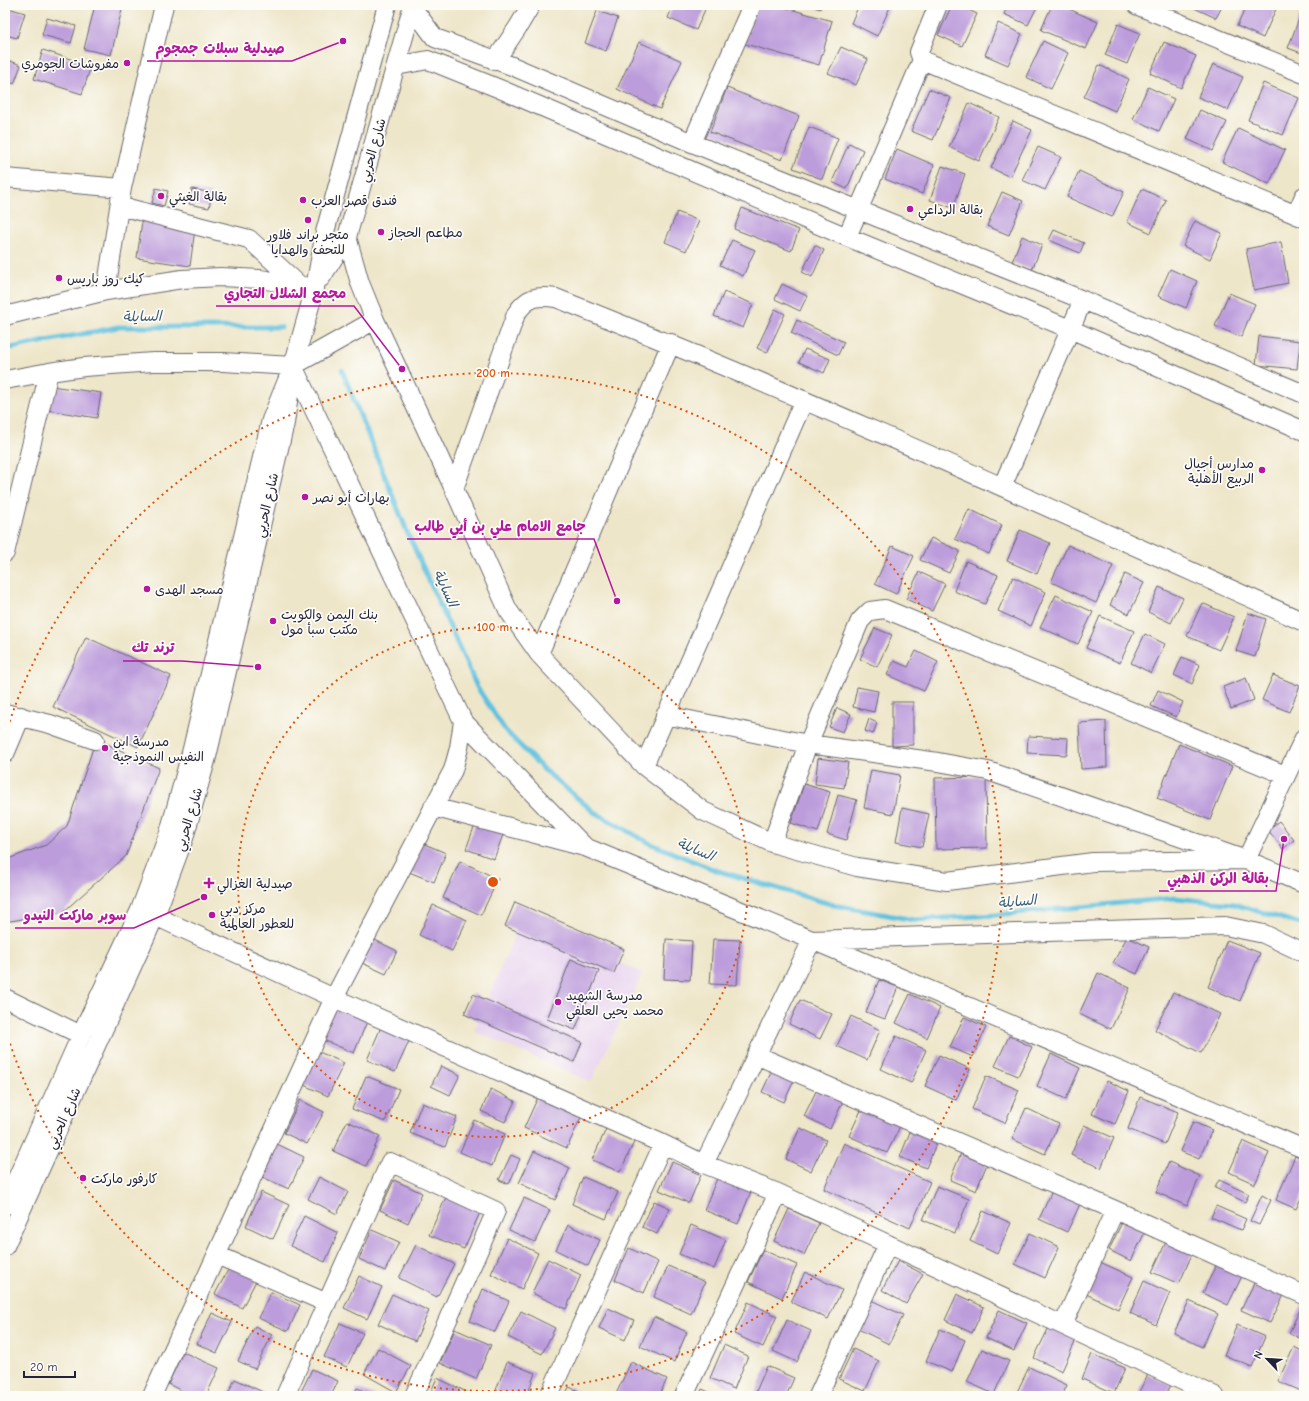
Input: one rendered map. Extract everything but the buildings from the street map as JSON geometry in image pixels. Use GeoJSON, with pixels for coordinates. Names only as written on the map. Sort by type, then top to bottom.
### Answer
{"type":"FeatureCollection","features":[{"type":"Feature","properties":{"kind":"street"},"geometry":{"type":"LineString","coordinates":[[106,291],[122,188],[164,5]]}},
{"type":"Feature","properties":{"kind":"street","name":"شارع الحربي"},"geometry":{"type":"LineString","coordinates":[[5,1246],[155,916],[184,838],[207,757],[285,423],[307,286],[326,232],[387,5]]}},
{"type":"Feature","properties":{"kind":"street"},"geometry":{"type":"LineString","coordinates":[[495,61],[531,5]]}},
{"type":"Feature","properties":{"kind":"street"},"geometry":{"type":"LineString","coordinates":[[692,143],[752,5]]}},
{"type":"Feature","properties":{"kind":"street"},"geometry":{"type":"LineString","coordinates":[[847,237],[922,60],[919,52],[938,5]]}},
{"type":"Feature","properties":{"kind":"street"},"geometry":{"type":"LineString","coordinates":[[1136,5],[1304,74]]}},
{"type":"Feature","properties":{"kind":"street"},"geometry":{"type":"LineString","coordinates":[[413,6],[435,38],[512,66],[692,143],[860,209],[1083,300],[1304,394]]}},
{"type":"Feature","properties":{"kind":"street","name":"شارع الحربي"},"geometry":{"type":"LineString","coordinates":[[307,286],[347,237],[413,6]]}},
{"type":"Feature","properties":{"kind":"street"},"geometry":{"type":"LineString","coordinates":[[428,60],[426,51],[430,40],[435,38]]}},
{"type":"Feature","properties":{"kind":"street"},"geometry":{"type":"LineString","coordinates":[[396,66],[428,60],[515,95],[847,237],[1070,329],[1304,431]]}},
{"type":"Feature","properties":{"kind":"street"},"geometry":{"type":"LineString","coordinates":[[922,60],[1300,217],[1304,196]]}},
{"type":"Feature","properties":{"kind":"street"},"geometry":{"type":"LineString","coordinates":[[5,178],[122,188]]}},
{"type":"Feature","properties":{"kind":"street"},"geometry":{"type":"LineString","coordinates":[[120,206],[249,239],[307,286]]}},
{"type":"Feature","properties":{"kind":"street"},"geometry":{"type":"LineString","coordinates":[[347,237],[360,283],[375,320],[454,489],[508,610],[539,654],[644,766],[703,811],[772,843],[857,867],[947,881],[1093,862],[1246,860]]}},
{"type":"Feature","properties":{"kind":"street"},"geometry":{"type":"LineString","coordinates":[[5,316],[106,291],[182,279],[221,277],[260,279],[307,286]]}},
{"type":"Feature","properties":{"kind":"street"},"geometry":{"type":"LineString","coordinates":[[454,489],[516,314],[520,307],[533,298],[541,296],[556,298],[671,343],[804,400],[1304,622]]}},
{"type":"Feature","properties":{"kind":"street"},"geometry":{"type":"LineString","coordinates":[[1002,488],[1083,300]]}},
{"type":"Feature","properties":{"kind":"street"},"geometry":{"type":"LineString","coordinates":[[5,380],[49,372],[98,366],[153,362],[223,362],[293,366],[375,320]]}},
{"type":"Feature","properties":{"kind":"street"},"geometry":{"type":"LineString","coordinates":[[539,654],[671,343]]}},
{"type":"Feature","properties":{"kind":"street"},"geometry":{"type":"LineString","coordinates":[[293,366],[464,720],[586,847]]}},
{"type":"Feature","properties":{"kind":"street","name":"شارع الحربي"},"geometry":{"type":"LineString","coordinates":[[5,1205],[81,1035],[140,910],[168,832],[191,753],[271,420],[293,366]]}},
{"type":"Feature","properties":{"kind":"street"},"geometry":{"type":"LineString","coordinates":[[5,553],[49,372]]}},
{"type":"Feature","properties":{"kind":"street"},"geometry":{"type":"LineString","coordinates":[[644,766],[804,400]]}},
{"type":"Feature","properties":{"kind":"street"},"geometry":{"type":"LineString","coordinates":[[772,843],[808,744],[860,621],[870,611],[885,609],[1285,775]]}},
{"type":"Feature","properties":{"kind":"street"},"geometry":{"type":"LineString","coordinates":[[5,754],[13,715],[50,724],[95,740]]}},
{"type":"Feature","properties":{"kind":"street"},"geometry":{"type":"LineString","coordinates":[[665,715],[808,744],[938,762],[988,771],[1246,860],[1304,884]]}},
{"type":"Feature","properties":{"kind":"street"},"geometry":{"type":"LineString","coordinates":[[152,1396],[334,998],[433,807],[446,786],[453,770],[459,748],[464,720]]}},
{"type":"Feature","properties":{"kind":"street"},"geometry":{"type":"LineString","coordinates":[[1246,860],[1285,775],[1304,738]]}},
{"type":"Feature","properties":{"kind":"street"},"geometry":{"type":"LineString","coordinates":[[433,807],[586,847],[812,940],[1304,1149]]}},
{"type":"Feature","properties":{"kind":"street"},"geometry":{"type":"LineString","coordinates":[[155,916],[334,998],[663,1144],[704,1164],[778,1192],[1215,1396]]}},
{"type":"Feature","properties":{"kind":"street"},"geometry":{"type":"LineString","coordinates":[[812,940],[1226,926],[1264,934],[1304,953]]}},
{"type":"Feature","properties":{"kind":"street"},"geometry":{"type":"LineString","coordinates":[[704,1164],[812,940]]}},
{"type":"Feature","properties":{"kind":"street"},"geometry":{"type":"LineString","coordinates":[[5,998],[81,1035]]}},
{"type":"Feature","properties":{"kind":"street"},"geometry":{"type":"LineString","coordinates":[[756,1055],[1115,1210],[1304,1295]]}},
{"type":"Feature","properties":{"kind":"street"},"geometry":{"type":"LineString","coordinates":[[549,1396],[663,1144]]}},
{"type":"Feature","properties":{"kind":"street"},"geometry":{"type":"LineString","coordinates":[[285,1396],[390,1162],[496,1211],[414,1396]]}},
{"type":"Feature","properties":{"kind":"street"},"geometry":{"type":"LineString","coordinates":[[684,1396],[778,1192]]}},
{"type":"Feature","properties":{"kind":"street"},"geometry":{"type":"LineString","coordinates":[[1064,1325],[1115,1210]]}},
{"type":"Feature","properties":{"kind":"street"},"geometry":{"type":"LineString","coordinates":[[818,1396],[888,1244]]}},
{"type":"Feature","properties":{"kind":"street"},"geometry":{"type":"LineString","coordinates":[[217,1255],[327,1303]]}},
{"type":"Feature","properties":{"kind":"shaded area","name":"مدرسة الشهيد محمد يحيى العلفي"},"geometry":{"type":"Polygon","coordinates":[[[521,920],[643,973],[591,1082],[474,1031],[521,920]]]}},
{"type":"Feature","properties":{"kind":"waterway","name":"السايلة"},"geometry":{"type":"LineString","coordinates":[[5,349],[118,327],[281,327]]}},
{"type":"Feature","properties":{"kind":"waterway","name":"السايلة"},"geometry":{"type":"LineString","coordinates":[[342,370],[408,534],[477,687],[505,730],[542,768],[594,812],[649,843],[715,870],[834,905],[914,920],[995,915],[1176,898],[1234,904],[1304,925]]}},
{"type":"Feature","properties":{"kind":"place","name":"صيدلية سبلات جمجوم"},"geometry":{"type":"Point","coordinates":[343,41]}},
{"type":"Feature","properties":{"kind":"place","name":"مفروشات الجومري"},"geometry":{"type":"Point","coordinates":[127,63]}},
{"type":"Feature","properties":{"kind":"place","name":"بقالة الغيثي"},"geometry":{"type":"Point","coordinates":[161,196]}},
{"type":"Feature","properties":{"kind":"place","name":"فندق قصر العرب"},"geometry":{"type":"Point","coordinates":[303,200]}},
{"type":"Feature","properties":{"kind":"place","name":"بقالة الرداعي"},"geometry":{"type":"Point","coordinates":[910,209]}},
{"type":"Feature","properties":{"kind":"place","name":"متجر براند فلاور للتحف والهدايا"},"geometry":{"type":"Point","coordinates":[308,220]}},
{"type":"Feature","properties":{"kind":"place","name":"مطاعم الحجاز"},"geometry":{"type":"Point","coordinates":[381,232]}},
{"type":"Feature","properties":{"kind":"place","name":"كيك روز باريس"},"geometry":{"type":"Point","coordinates":[59,278]}},
{"type":"Feature","properties":{"kind":"place","name":"مجمع الشلال التجاري"},"geometry":{"type":"Point","coordinates":[402,369]}},
{"type":"Feature","properties":{"kind":"place","name":"مدارس أجيال الربيع الأهلية"},"geometry":{"type":"Point","coordinates":[1262,470]}},
{"type":"Feature","properties":{"kind":"place","name":"بهارات أبو نصر"},"geometry":{"type":"Point","coordinates":[305,497]}},
{"type":"Feature","properties":{"kind":"place","name":"مسجد الهدى"},"geometry":{"type":"Point","coordinates":[147,589]}},
{"type":"Feature","properties":{"kind":"place","name":"جامع الامام علي بن أيي طالب"},"geometry":{"type":"Point","coordinates":[617,601]}},
{"type":"Feature","properties":{"kind":"place","name":"بنك اليمن والكويت مكتب سبأ مول"},"geometry":{"type":"Point","coordinates":[273,621]}},
{"type":"Feature","properties":{"kind":"place","name":"ترند تك"},"geometry":{"type":"Point","coordinates":[258,667]}},
{"type":"Feature","properties":{"kind":"place","name":"مدرسة ابن النفيس النموذجية"},"geometry":{"type":"Point","coordinates":[105,748]}},
{"type":"Feature","properties":{"kind":"place","name":"بقالة الركن الذهبي"},"geometry":{"type":"Point","coordinates":[1284,839]}},
{"type":"Feature","properties":{"kind":"place","name":"صيدلية الغزالي"},"geometry":{"type":"Point","coordinates":[209,883]}},
{"type":"Feature","properties":{"kind":"place","name":"سوبر ماركت النيدو"},"geometry":{"type":"Point","coordinates":[204,897]}},
{"type":"Feature","properties":{"kind":"place","name":"مركز دبي للعطور العالمية"},"geometry":{"type":"Point","coordinates":[212,915]}},
{"type":"Feature","properties":{"kind":"place","name":"مدرسة الشهيد محمد يحيى العلفي"},"geometry":{"type":"Point","coordinates":[558,1002]}},
{"type":"Feature","properties":{"kind":"place","name":"كارفور ماركت"},"geometry":{"type":"Point","coordinates":[83,1178]}}]}
